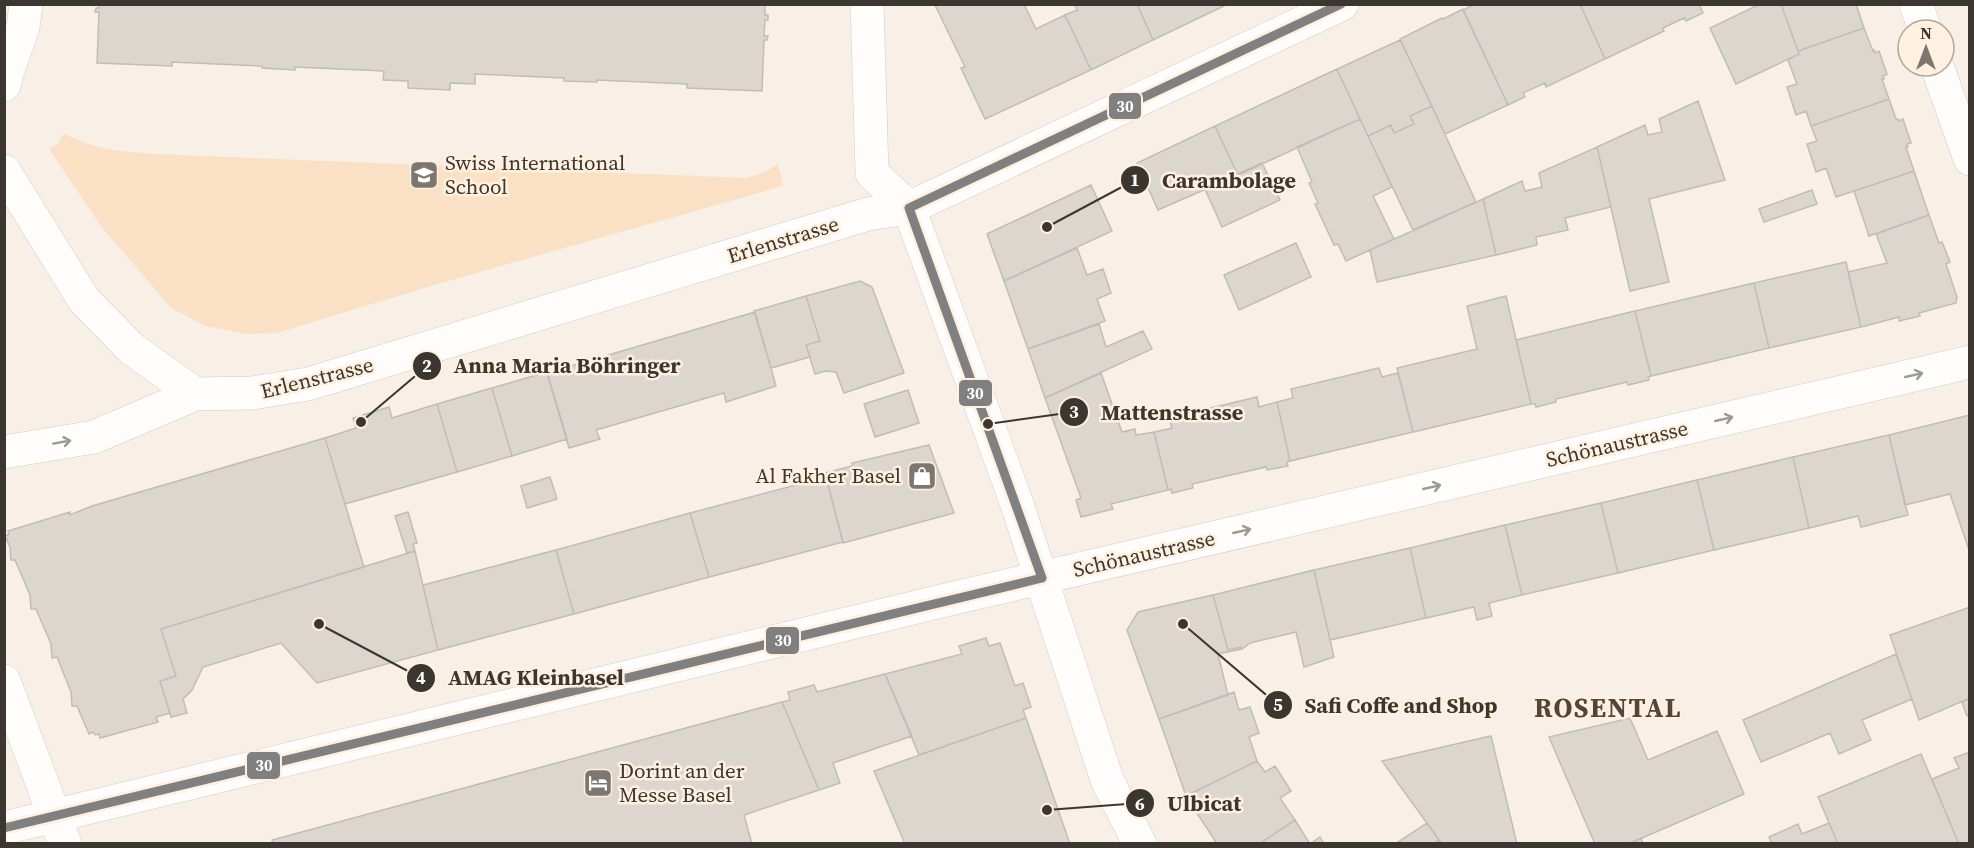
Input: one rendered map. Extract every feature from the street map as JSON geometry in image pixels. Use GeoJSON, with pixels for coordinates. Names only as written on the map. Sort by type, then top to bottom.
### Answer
{"type":"FeatureCollection","features":[{"type":"Feature","properties":{"kind":"street"},"geometry":{"type":"LineString","coordinates":[[4,86],[23,27],[26,4]]}},
{"type":"Feature","properties":{"kind":"street"},"geometry":{"type":"LineString","coordinates":[[867,4],[872,173],[909,208],[1042,578],[1107,780],[1140,843]]}},
{"type":"Feature","properties":{"kind":"street","name":"Erlenstrasse"},"geometry":{"type":"LineString","coordinates":[[4,452],[94,437],[195,394],[252,393],[308,384],[868,214],[909,208],[1342,4]]}},
{"type":"Feature","properties":{"kind":"street"},"geometry":{"type":"LineString","coordinates":[[1941,78],[1970,159]]}},
{"type":"Feature","properties":{"kind":"street"},"geometry":{"type":"LineString","coordinates":[[4,171],[84,300],[132,349],[195,394]]}},
{"type":"Feature","properties":{"kind":"street","name":"Schönaustrasse"},"geometry":{"type":"LineString","coordinates":[[4,828],[60,830],[1042,578],[1970,362]]}},
{"type":"Feature","properties":{"kind":"street"},"geometry":{"type":"LineString","coordinates":[[4,681],[60,830]]}},
{"type":"Feature","properties":{"kind":"shaded area"},"geometry":{"type":"Polygon","coordinates":[[[64,133],[98,147],[157,154],[745,178],[763,173],[778,164],[783,186],[431,286],[277,333],[245,334],[205,326],[171,308],[100,225],[49,149],[58,144],[64,133]]]}},
{"type":"Feature","properties":{"kind":"building"},"geometry":{"type":"Polygon","coordinates":[[[99,4],[765,4],[765,15],[768,15],[768,20],[765,20],[764,36],[768,36],[767,40],[764,40],[762,91],[687,88],[687,84],[597,80],[597,82],[564,81],[564,78],[475,74],[475,84],[450,83],[450,90],[408,88],[408,81],[383,80],[384,71],[295,67],[295,70],[262,68],[262,66],[172,62],[172,66],[97,63],[99,12],[95,12],[99,4]]]}},
{"type":"Feature","properties":{"kind":"building"},"geometry":{"type":"Polygon","coordinates":[[[1024,4],[1036,29],[1065,15],[1091,70],[985,119],[961,68],[965,67],[935,5],[1024,4]]]}},
{"type":"Feature","properties":{"kind":"building"},"geometry":{"type":"Polygon","coordinates":[[[1074,4],[1137,4],[1153,40],[1091,70],[1065,15],[1077,10],[1074,4]]]}},
{"type":"Feature","properties":{"kind":"building"},"geometry":{"type":"Polygon","coordinates":[[[1137,4],[1228,4],[1153,40],[1137,4]]]}},
{"type":"Feature","properties":{"kind":"building"},"geometry":{"type":"Polygon","coordinates":[[[1475,4],[1580,4],[1605,59],[1546,87],[1545,83],[1523,93],[1525,97],[1508,105],[1463,10],[1475,4]]]}},
{"type":"Feature","properties":{"kind":"building"},"geometry":{"type":"Polygon","coordinates":[[[1580,4],[1699,4],[1703,13],[1686,21],[1684,18],[1663,28],[1664,31],[1605,59],[1580,4]]]}},
{"type":"Feature","properties":{"kind":"building"},"geometry":{"type":"Polygon","coordinates":[[[1760,4],[1781,4],[1799,54],[1736,84],[1710,28],[1760,4]]]}},
{"type":"Feature","properties":{"kind":"building"},"geometry":{"type":"Polygon","coordinates":[[[1781,4],[1856,4],[1864,28],[1798,51],[1781,4]]]}},
{"type":"Feature","properties":{"kind":"building"},"geometry":{"type":"Polygon","coordinates":[[[1463,9],[1508,105],[1445,134],[1400,39],[1463,9]]]}},
{"type":"Feature","properties":{"kind":"building"},"geometry":{"type":"Polygon","coordinates":[[[1864,28],[1873,51],[1875,53],[1879,51],[1887,74],[1882,79],[1889,99],[1811,126],[1806,111],[1796,115],[1787,87],[1797,84],[1788,60],[1799,54],[1798,51],[1864,28]]]}},
{"type":"Feature","properties":{"kind":"building"},"geometry":{"type":"Polygon","coordinates":[[[1400,40],[1432,106],[1410,116],[1414,124],[1394,133],[1391,125],[1368,136],[1337,69],[1400,40]]]}},
{"type":"Feature","properties":{"kind":"building"},"geometry":{"type":"Polygon","coordinates":[[[1337,69],[1360,119],[1238,175],[1215,126],[1337,69]]]}},
{"type":"Feature","properties":{"kind":"building"},"geometry":{"type":"Polygon","coordinates":[[[1889,99],[1896,119],[1899,121],[1903,119],[1911,143],[1906,147],[1914,171],[1836,197],[1826,168],[1816,172],[1807,144],[1817,141],[1811,126],[1889,99]]]}},
{"type":"Feature","properties":{"kind":"building"},"geometry":{"type":"Polygon","coordinates":[[[1698,101],[1725,180],[1649,199],[1669,282],[1630,291],[1597,147],[1645,125],[1648,135],[1662,132],[1659,119],[1698,101]]]}},
{"type":"Feature","properties":{"kind":"building"},"geometry":{"type":"Polygon","coordinates":[[[1432,106],[1476,202],[1413,230],[1368,136],[1391,125],[1394,133],[1414,124],[1410,116],[1432,106]]]}},
{"type":"Feature","properties":{"kind":"building"},"geometry":{"type":"Polygon","coordinates":[[[1360,119],[1392,187],[1373,196],[1394,239],[1346,261],[1338,244],[1334,245],[1315,204],[1318,203],[1309,183],[1312,182],[1297,147],[1360,119]]]}},
{"type":"Feature","properties":{"kind":"building"},"geometry":{"type":"Polygon","coordinates":[[[1215,126],[1238,175],[1158,210],[1137,163],[1215,126]]]}},
{"type":"Feature","properties":{"kind":"building"},"geometry":{"type":"Polygon","coordinates":[[[1597,147],[1611,207],[1565,218],[1568,230],[1536,237],[1537,245],[1496,255],[1483,199],[1522,181],[1525,191],[1542,187],[1539,173],[1597,147]]]}},
{"type":"Feature","properties":{"kind":"building"},"geometry":{"type":"Polygon","coordinates":[[[1262,163],[1280,200],[1222,227],[1205,189],[1262,163]]]}},
{"type":"Feature","properties":{"kind":"building"},"geometry":{"type":"Polygon","coordinates":[[[1914,171],[1929,215],[1869,236],[1854,191],[1914,171]]]}},
{"type":"Feature","properties":{"kind":"building"},"geometry":{"type":"Polygon","coordinates":[[[1091,185],[1112,231],[1004,281],[987,234],[1091,185]]]}},
{"type":"Feature","properties":{"kind":"building"},"geometry":{"type":"Polygon","coordinates":[[[1812,190],[1817,204],[1764,222],[1759,209],[1812,190]]]}},
{"type":"Feature","properties":{"kind":"building"},"geometry":{"type":"Polygon","coordinates":[[[1483,199],[1496,255],[1377,282],[1370,250],[1483,199]]]}},
{"type":"Feature","properties":{"kind":"building"},"geometry":{"type":"Polygon","coordinates":[[[1929,215],[1939,243],[1942,242],[1950,262],[1946,264],[1957,297],[1956,303],[1919,313],[1920,316],[1899,321],[1899,317],[1861,327],[1848,272],[1887,263],[1876,234],[1929,215]]]}},
{"type":"Feature","properties":{"kind":"building"},"geometry":{"type":"Polygon","coordinates":[[[1296,243],[1311,277],[1239,310],[1224,275],[1296,243]]]}},
{"type":"Feature","properties":{"kind":"building"},"geometry":{"type":"Polygon","coordinates":[[[1077,248],[1087,275],[1103,269],[1111,293],[1097,299],[1105,321],[1028,349],[1004,281],[1077,248]]]}},
{"type":"Feature","properties":{"kind":"building"},"geometry":{"type":"Polygon","coordinates":[[[1846,262],[1861,327],[1769,348],[1754,283],[1846,262]]]}},
{"type":"Feature","properties":{"kind":"building"},"geometry":{"type":"Polygon","coordinates":[[[860,281],[872,287],[904,373],[844,393],[836,372],[825,371],[815,374],[806,345],[820,341],[806,296],[860,281]]]}},
{"type":"Feature","properties":{"kind":"building"},"geometry":{"type":"Polygon","coordinates":[[[1754,283],[1769,348],[1651,376],[1635,311],[1754,283]]]}},
{"type":"Feature","properties":{"kind":"building"},"geometry":{"type":"Polygon","coordinates":[[[806,296],[820,341],[806,345],[810,357],[771,368],[754,311],[806,296]]]}},
{"type":"Feature","properties":{"kind":"building"},"geometry":{"type":"Polygon","coordinates":[[[1506,296],[1531,404],[1413,432],[1397,368],[1477,349],[1467,306],[1506,296]]]}},
{"type":"Feature","properties":{"kind":"building"},"geometry":{"type":"Polygon","coordinates":[[[1635,311],[1651,376],[1648,377],[1649,380],[1628,385],[1627,382],[1556,399],[1556,402],[1536,407],[1535,404],[1531,404],[1516,340],[1635,311]]]}},
{"type":"Feature","properties":{"kind":"building"},"geometry":{"type":"Polygon","coordinates":[[[755,312],[776,386],[726,402],[724,393],[596,430],[600,439],[569,448],[547,373],[755,312]]]}},
{"type":"Feature","properties":{"kind":"building"},"geometry":{"type":"Polygon","coordinates":[[[1099,324],[1106,347],[1143,331],[1152,349],[1045,398],[1028,349],[1099,324]]]}},
{"type":"Feature","properties":{"kind":"building"},"geometry":{"type":"Polygon","coordinates":[[[1379,368],[1382,377],[1398,373],[1413,432],[1290,461],[1277,402],[1293,398],[1291,389],[1379,368]]]}},
{"type":"Feature","properties":{"kind":"building"},"geometry":{"type":"Polygon","coordinates":[[[547,372],[567,439],[512,456],[492,388],[547,372]]]}},
{"type":"Feature","properties":{"kind":"building"},"geometry":{"type":"Polygon","coordinates":[[[1101,373],[1122,432],[1135,429],[1136,435],[1154,432],[1168,490],[1111,504],[1113,509],[1081,517],[1076,500],[1081,498],[1045,398],[1101,373]]]}},
{"type":"Feature","properties":{"kind":"building"},"geometry":{"type":"Polygon","coordinates":[[[492,388],[512,456],[457,472],[437,404],[492,388]]]}},
{"type":"Feature","properties":{"kind":"building"},"geometry":{"type":"Polygon","coordinates":[[[908,390],[919,423],[875,437],[864,404],[908,390]]]}},
{"type":"Feature","properties":{"kind":"building"},"geometry":{"type":"Polygon","coordinates":[[[1257,397],[1259,407],[1277,402],[1290,461],[1287,462],[1288,466],[1267,470],[1266,467],[1192,484],[1193,488],[1172,493],[1171,489],[1168,490],[1154,432],[1172,428],[1169,418],[1257,397]]]}},
{"type":"Feature","properties":{"kind":"building"},"geometry":{"type":"Polygon","coordinates":[[[437,404],[457,472],[345,504],[325,438],[356,428],[353,418],[389,407],[392,418],[437,404]]]}},
{"type":"Feature","properties":{"kind":"building"},"geometry":{"type":"Polygon","coordinates":[[[1970,415],[1970,553],[1950,494],[1905,505],[1889,435],[1970,415]]]}},
{"type":"Feature","properties":{"kind":"building"},"geometry":{"type":"Polygon","coordinates":[[[1889,435],[1908,515],[1861,527],[1858,516],[1809,528],[1793,457],[1889,435]]]}},
{"type":"Feature","properties":{"kind":"building"},"geometry":{"type":"Polygon","coordinates":[[[325,438],[364,567],[161,629],[176,676],[160,681],[170,713],[156,717],[158,722],[100,738],[99,734],[95,735],[93,732],[89,734],[77,706],[72,706],[71,692],[57,657],[52,658],[51,644],[36,609],[31,609],[30,595],[15,560],[11,560],[10,547],[5,536],[9,534],[8,531],[70,512],[70,515],[92,506],[325,438]]]}},
{"type":"Feature","properties":{"kind":"building"},"geometry":{"type":"Polygon","coordinates":[[[929,445],[954,513],[843,543],[825,473],[852,466],[852,463],[929,445]]]}},
{"type":"Feature","properties":{"kind":"building"},"geometry":{"type":"Polygon","coordinates":[[[1793,457],[1809,528],[1714,550],[1697,480],[1793,457]]]}},
{"type":"Feature","properties":{"kind":"building"},"geometry":{"type":"Polygon","coordinates":[[[550,477],[557,499],[527,508],[521,486],[550,477]]]}},
{"type":"Feature","properties":{"kind":"building"},"geometry":{"type":"Polygon","coordinates":[[[826,477],[843,542],[709,577],[690,513],[826,477]]]}},
{"type":"Feature","properties":{"kind":"building"},"geometry":{"type":"Polygon","coordinates":[[[1697,480],[1714,550],[1618,573],[1601,503],[1697,480]]]}},
{"type":"Feature","properties":{"kind":"building"},"geometry":{"type":"Polygon","coordinates":[[[1601,503],[1618,573],[1522,595],[1505,525],[1601,503]]]}},
{"type":"Feature","properties":{"kind":"building"},"geometry":{"type":"Polygon","coordinates":[[[408,512],[417,543],[413,544],[415,551],[407,553],[395,516],[408,512]]]}},
{"type":"Feature","properties":{"kind":"building"},"geometry":{"type":"Polygon","coordinates":[[[690,513],[709,577],[574,614],[556,550],[690,513]]]}},
{"type":"Feature","properties":{"kind":"building"},"geometry":{"type":"Polygon","coordinates":[[[1505,525],[1522,595],[1489,603],[1492,616],[1477,620],[1474,607],[1426,618],[1410,548],[1505,525]]]}},
{"type":"Feature","properties":{"kind":"building"},"geometry":{"type":"Polygon","coordinates":[[[1410,548],[1426,618],[1330,640],[1314,570],[1410,548]]]}},
{"type":"Feature","properties":{"kind":"building"},"geometry":{"type":"Polygon","coordinates":[[[556,550],[574,614],[438,650],[423,585],[556,550]]]}},
{"type":"Feature","properties":{"kind":"building"},"geometry":{"type":"Polygon","coordinates":[[[415,551],[438,650],[317,683],[281,643],[203,667],[192,690],[183,699],[187,713],[171,717],[160,681],[176,676],[161,629],[415,551]]]}},
{"type":"Feature","properties":{"kind":"building"},"geometry":{"type":"Polygon","coordinates":[[[1314,570],[1334,657],[1304,667],[1296,632],[1250,643],[1242,649],[1241,647],[1228,650],[1213,595],[1314,570]]]}},
{"type":"Feature","properties":{"kind":"building"},"geometry":{"type":"Polygon","coordinates":[[[1213,595],[1228,650],[1241,647],[1242,649],[1218,654],[1228,695],[1159,719],[1127,630],[1138,612],[1213,595]]]}},
{"type":"Feature","properties":{"kind":"building"},"geometry":{"type":"Polygon","coordinates":[[[1970,607],[1970,698],[1919,720],[1890,635],[1970,607]]]}},
{"type":"Feature","properties":{"kind":"building"},"geometry":{"type":"Polygon","coordinates":[[[986,638],[989,646],[1000,643],[1015,686],[1023,683],[1031,707],[1023,710],[1026,718],[919,755],[885,674],[962,654],[959,646],[986,638]]]}},
{"type":"Feature","properties":{"kind":"building"},"geometry":{"type":"Polygon","coordinates":[[[1896,654],[1912,699],[1862,720],[1871,740],[1839,754],[1830,733],[1761,762],[1743,720],[1896,654]]]}},
{"type":"Feature","properties":{"kind":"building"},"geometry":{"type":"Polygon","coordinates":[[[885,674],[912,736],[833,763],[840,783],[819,790],[782,702],[790,700],[788,692],[814,685],[817,692],[885,674]]]}},
{"type":"Feature","properties":{"kind":"building"},"geometry":{"type":"Polygon","coordinates":[[[1234,692],[1239,710],[1250,707],[1259,733],[1249,737],[1257,761],[1186,796],[1159,719],[1234,692]]]}},
{"type":"Feature","properties":{"kind":"building"},"geometry":{"type":"Polygon","coordinates":[[[1970,698],[1970,715],[1967,716],[1962,702],[1970,698]]]}},
{"type":"Feature","properties":{"kind":"building"},"geometry":{"type":"Polygon","coordinates":[[[782,702],[819,790],[744,815],[752,844],[273,844],[272,840],[782,702]]]}},
{"type":"Feature","properties":{"kind":"building"},"geometry":{"type":"Polygon","coordinates":[[[1026,718],[1070,844],[905,844],[874,771],[1026,718]]]}},
{"type":"Feature","properties":{"kind":"building"},"geometry":{"type":"Polygon","coordinates":[[[1630,718],[1648,760],[1717,731],[1744,794],[1628,844],[1595,844],[1549,737],[1630,718]]]}},
{"type":"Feature","properties":{"kind":"building"},"geometry":{"type":"Polygon","coordinates":[[[1491,736],[1517,844],[1442,844],[1382,761],[1491,736]]]}},
{"type":"Feature","properties":{"kind":"building"},"geometry":{"type":"Polygon","coordinates":[[[1970,752],[1970,844],[1959,844],[1932,779],[1959,768],[1954,758],[1970,752]]]}},
{"type":"Feature","properties":{"kind":"building"},"geometry":{"type":"Polygon","coordinates":[[[1921,754],[1959,844],[1838,844],[1818,797],[1921,754]]]}},
{"type":"Feature","properties":{"kind":"building"},"geometry":{"type":"Polygon","coordinates":[[[1257,761],[1265,772],[1275,766],[1291,791],[1280,798],[1295,820],[1259,844],[1217,844],[1186,796],[1257,761]]]}},
{"type":"Feature","properties":{"kind":"building"},"geometry":{"type":"Polygon","coordinates":[[[1295,820],[1310,844],[1259,844],[1295,820]]]}},
{"type":"Feature","properties":{"kind":"building"},"geometry":{"type":"Polygon","coordinates":[[[1427,823],[1439,840],[1434,844],[1395,844],[1427,823]]]}},
{"type":"Feature","properties":{"kind":"building"},"geometry":{"type":"Polygon","coordinates":[[[1829,823],[1838,844],[1772,844],[1769,837],[1798,824],[1802,834],[1829,823]]]}},
{"type":"Feature","properties":{"kind":"building"},"geometry":{"type":"Polygon","coordinates":[[[1320,837],[1324,844],[1310,844],[1320,837]]]}},
{"type":"Feature","properties":{"kind":"building"},"geometry":{"type":"Polygon","coordinates":[[[1641,838],[1643,844],[1628,844],[1641,838]]]}},
{"type":"Feature","properties":{"kind":"transit line","name":"30"},"geometry":{"type":"LineString","coordinates":[[909,208],[1341,4]]}},
{"type":"Feature","properties":{"kind":"transit line","name":"30"},"geometry":{"type":"LineString","coordinates":[[909,208],[1042,578]]}},
{"type":"Feature","properties":{"kind":"transit line","name":"30"},"geometry":{"type":"LineString","coordinates":[[4,828],[1042,578]]}},
{"type":"Feature","properties":{"kind":"place","name":"Swiss International School"},"geometry":{"type":"Point","coordinates":[424,175]}},
{"type":"Feature","properties":{"kind":"place","name":"Carambolage"},"geometry":{"type":"Point","coordinates":[1047,227]}},
{"type":"Feature","properties":{"kind":"place","name":"Anna Maria Böhringer"},"geometry":{"type":"Point","coordinates":[361,422]}},
{"type":"Feature","properties":{"kind":"place","name":"Mattenstrasse"},"geometry":{"type":"Point","coordinates":[988,424]}},
{"type":"Feature","properties":{"kind":"place","name":"Al Fakher Basel"},"geometry":{"type":"Point","coordinates":[922,476]}},
{"type":"Feature","properties":{"kind":"place","name":"AMAG Kleinbasel"},"geometry":{"type":"Point","coordinates":[319,624]}},
{"type":"Feature","properties":{"kind":"place","name":"Safi Coffe and Shop"},"geometry":{"type":"Point","coordinates":[1183,624]}},
{"type":"Feature","properties":{"kind":"place","name":"Dorint an der Messe Basel"},"geometry":{"type":"Point","coordinates":[598,783]}},
{"type":"Feature","properties":{"kind":"place","name":"Ulbicat"},"geometry":{"type":"Point","coordinates":[1047,810]}},
{"type":"Feature","properties":{"kind":"district","name":"ROSENTAL"},"geometry":{"type":"Point","coordinates":[1608,708]}}]}
